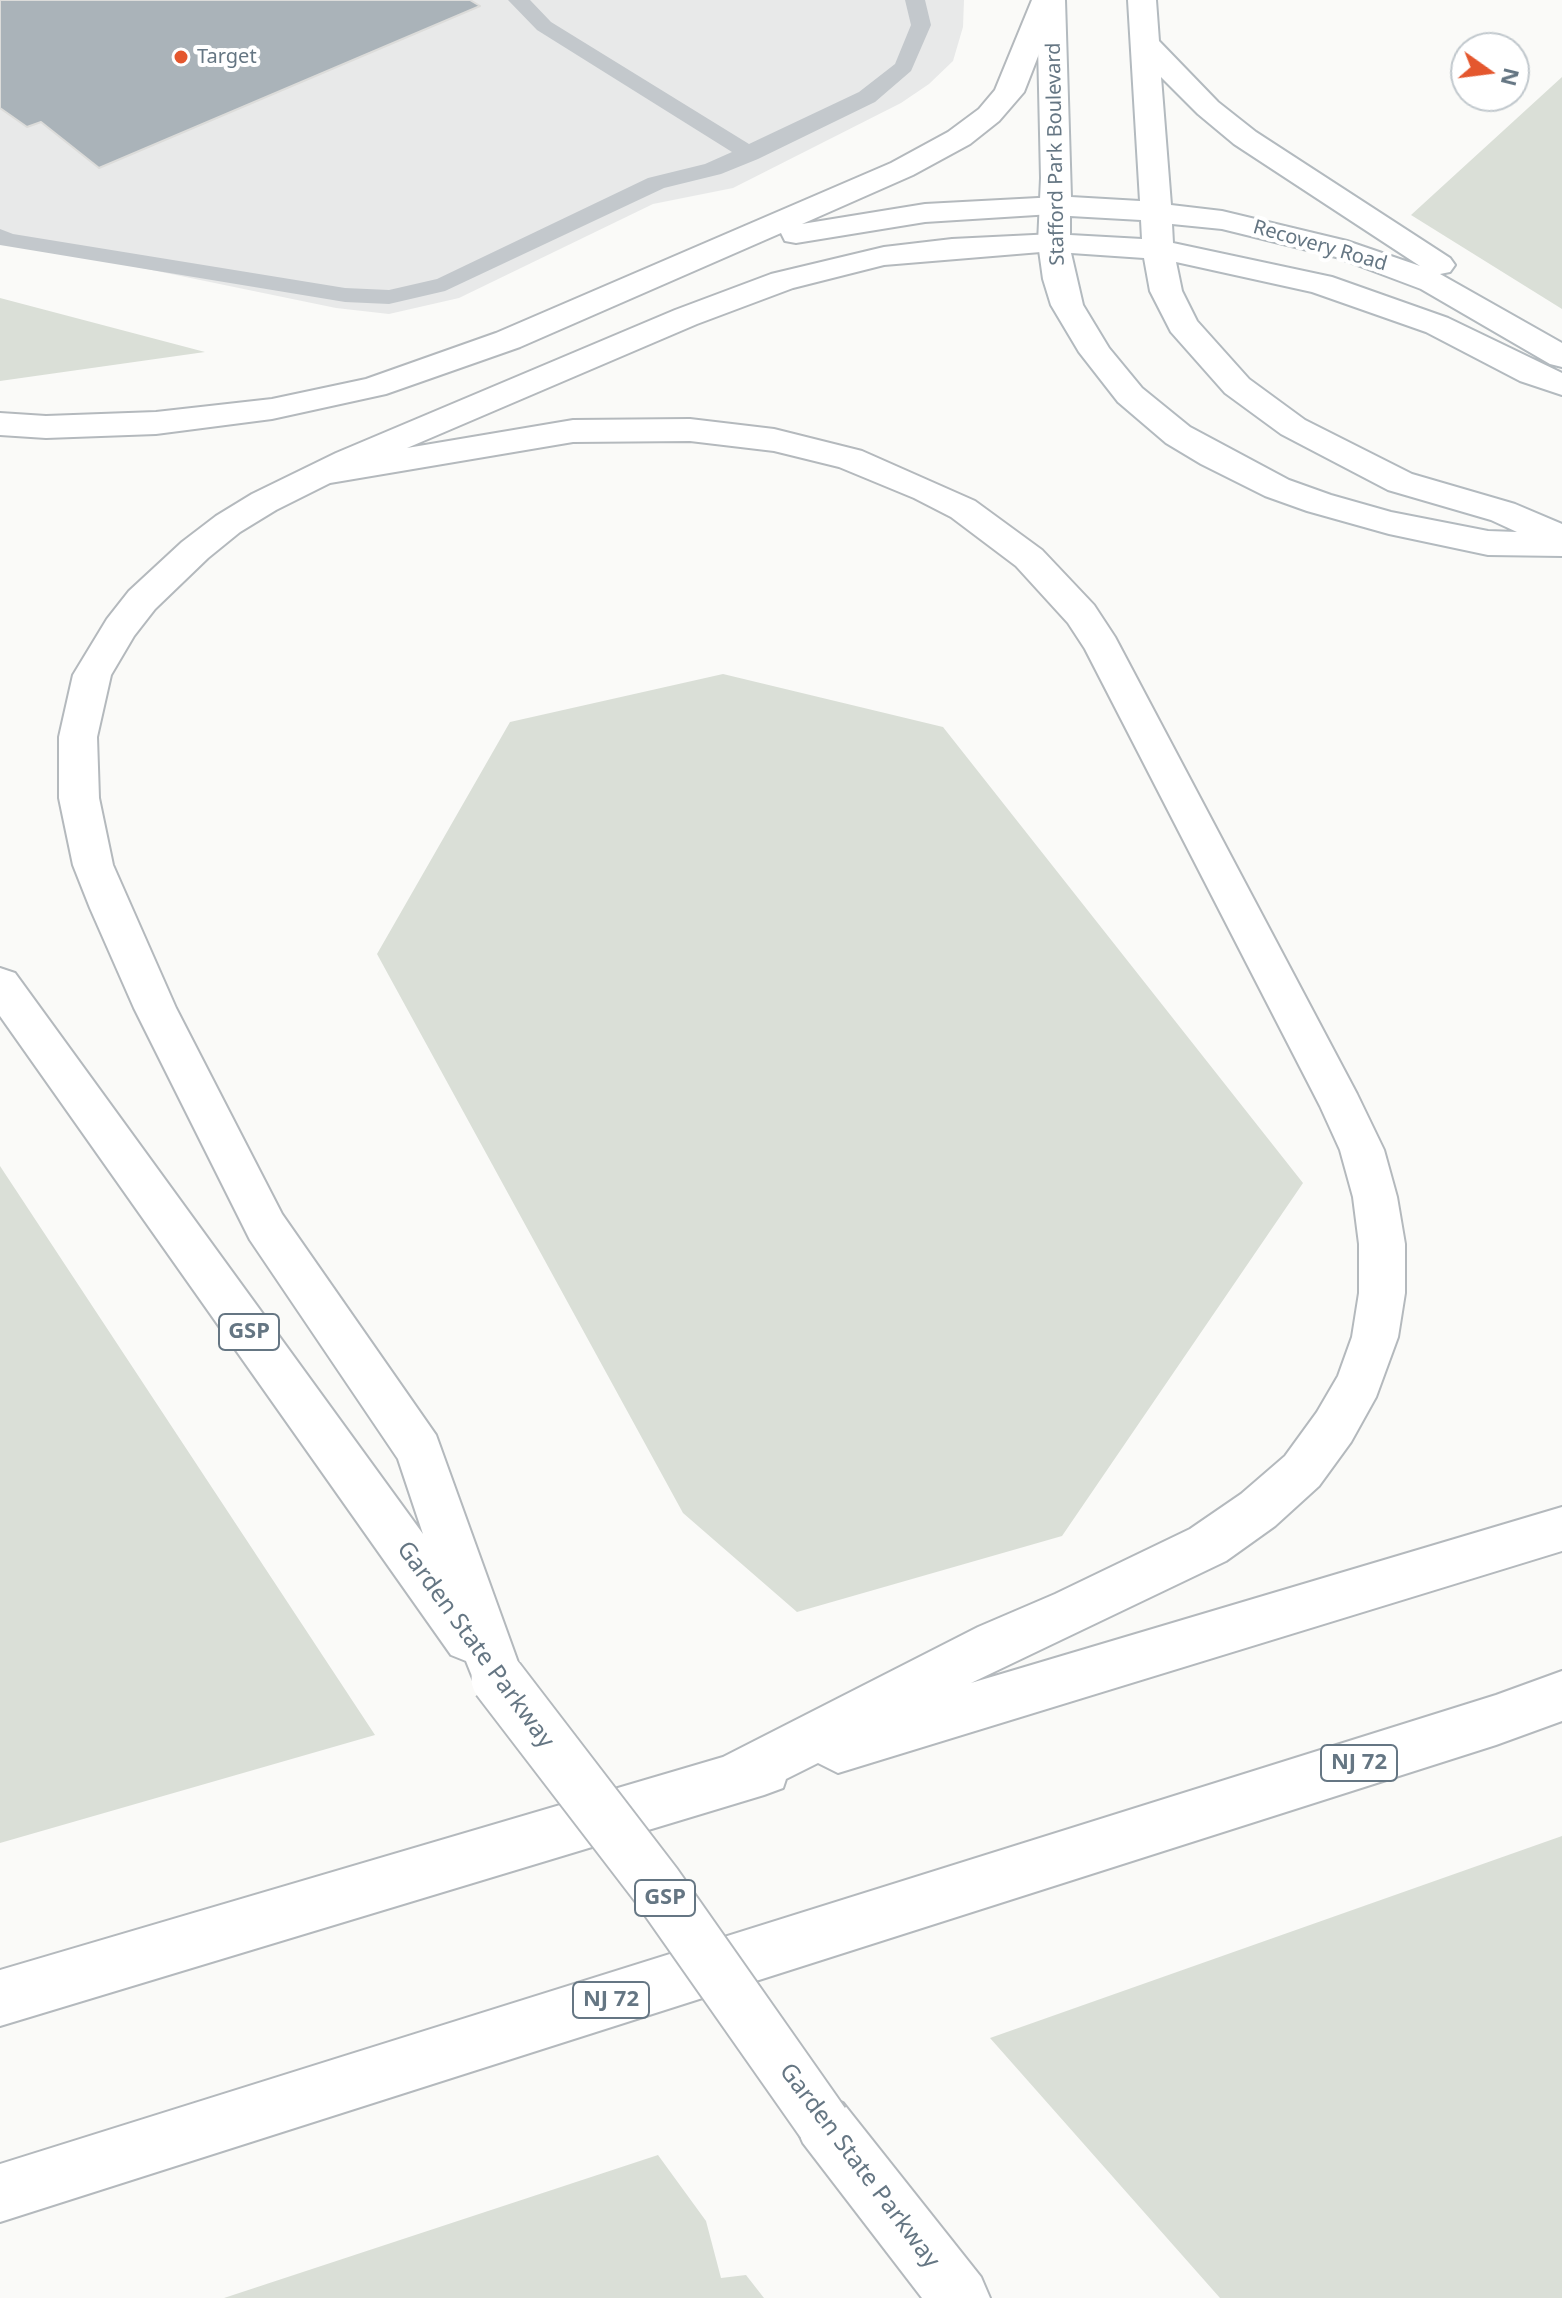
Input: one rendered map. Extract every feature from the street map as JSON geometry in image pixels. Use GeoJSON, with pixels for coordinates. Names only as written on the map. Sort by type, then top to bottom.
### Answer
{"type":"FeatureCollection","features":[{"type":"Feature","properties":{"kind":"main road","name":"Stafford Park Boulevard"},"geometry":{"type":"LineString","coordinates":[[1048,0],[1057,206],[1054,243],[1059,279],[1067,305],[1095,352],[1130,395],[1154,417],[1213,456],[1277,488],[1389,523],[1488,543],[1562,544]]}},
{"type":"Feature","properties":{"kind":"main road"},"geometry":{"type":"LineString","coordinates":[[0,424],[46,427],[156,423],[326,400],[462,358],[913,164],[959,138],[989,115],[1009,92],[1048,0]]}},
{"type":"Feature","properties":{"kind":"main road"},"geometry":{"type":"LineString","coordinates":[[1142,0],[1158,249],[1166,291],[1182,325],[1218,367],[1262,405],[1293,427],[1366,468],[1436,494],[1503,512],[1562,538]]}},
{"type":"Feature","properties":{"kind":"main road"},"geometry":{"type":"LineString","coordinates":[[1147,45],[1208,108],[1245,138],[1474,288],[1561,365]]}},
{"type":"Feature","properties":{"kind":"main road","name":"Recovery Road"},"geometry":{"type":"LineString","coordinates":[[641,282],[753,246],[830,226],[940,211],[1057,206],[1157,212],[1287,234],[1378,260],[1432,282],[1561,365]]}},
{"type":"Feature","properties":{"kind":"main road","name":"Recovery Road"},"geometry":{"type":"LineString","coordinates":[[321,474],[686,317],[782,281],[884,256],[952,248],[1054,243],[1158,249],[1279,273],[1362,297],[1437,325],[1532,374],[1561,365]]}},
{"type":"Feature","properties":{"kind":"main road"},"geometry":{"type":"LineString","coordinates":[[498,1679],[419,1450],[266,1227],[155,1008],[110,908],[93,865],[79,798],[77,765],[84,705],[92,675],[120,628],[167,575],[228,524],[321,474],[573,431],[690,430],[774,440],[850,459],[926,490],[963,509],[1029,558],[1081,614],[1102,646],[1362,1150],[1375,1197],[1382,1244],[1382,1293],[1375,1337],[1359,1382],[1334,1427],[1302,1471],[1258,1510],[1208,1545],[1073,1611],[996,1644],[735,1778]]}},
{"type":"Feature","properties":{"kind":"main road","name":"Garden State Parkway"},"geometry":{"type":"LineString","coordinates":[[0,984],[498,1679],[656,1885],[823,2123],[960,2298]]}},
{"type":"Feature","properties":{"kind":"main road"},"geometry":{"type":"LineString","coordinates":[[0,1998],[1562,1529]]}},
{"type":"Feature","properties":{"kind":"main road","name":"NJ 72"},"geometry":{"type":"LineString","coordinates":[[0,2193],[1496,1720],[1562,1696]]}},
{"type":"Feature","properties":{"kind":"main road"},"geometry":{"type":"LineString","coordinates":[[1496,1720],[1562,1720]]}},
{"type":"Feature","properties":{"kind":"lane"},"geometry":{"type":"LineString","coordinates":[[518,0],[544,26],[750,154]]}},
{"type":"Feature","properties":{"kind":"lane"},"geometry":{"type":"LineString","coordinates":[[0,236],[6,240],[314,290],[389,297],[445,284],[656,183],[713,169],[750,154],[867,97],[904,67],[921,25],[915,0]]}},
{"type":"Feature","properties":{"kind":"shaded area"},"geometry":{"type":"Polygon","coordinates":[[[0,0],[964,0],[963,27],[953,61],[929,84],[901,103],[733,188],[653,204],[459,298],[389,314],[336,308],[6,240],[0,236],[0,0]]]}},
{"type":"Feature","properties":{"kind":"shaded area"},"geometry":{"type":"Polygon","coordinates":[[[1562,77],[1562,309],[1411,215],[1524,112],[1530,112],[1530,106],[1562,77]]]}},
{"type":"Feature","properties":{"kind":"shaded area"},"geometry":{"type":"Polygon","coordinates":[[[0,298],[205,352],[0,381],[0,298]]]}},
{"type":"Feature","properties":{"kind":"shaded area"},"geometry":{"type":"Polygon","coordinates":[[[723,674],[943,727],[1303,1183],[1062,1536],[797,1612],[683,1513],[377,954],[510,722],[723,674]]]}},
{"type":"Feature","properties":{"kind":"shaded area"},"geometry":{"type":"Polygon","coordinates":[[[0,1166],[375,1735],[0,1843],[0,1166]]]}},
{"type":"Feature","properties":{"kind":"shaded area"},"geometry":{"type":"Polygon","coordinates":[[[1562,1836],[1562,2298],[1220,2298],[990,2038],[1562,1836]]]}},
{"type":"Feature","properties":{"kind":"shaded area"},"geometry":{"type":"Polygon","coordinates":[[[658,2155],[706,2221],[721,2278],[746,2275],[764,2298],[224,2298],[658,2155]]]}},
{"type":"Feature","properties":{"kind":"building","name":"Target"},"geometry":{"type":"Polygon","coordinates":[[[0,0],[470,0],[480,6],[99,168],[41,122],[27,127],[0,108],[0,0]]]}},
{"type":"Feature","properties":{"kind":"place","name":"Target"},"geometry":{"type":"Point","coordinates":[181,57]}}]}
